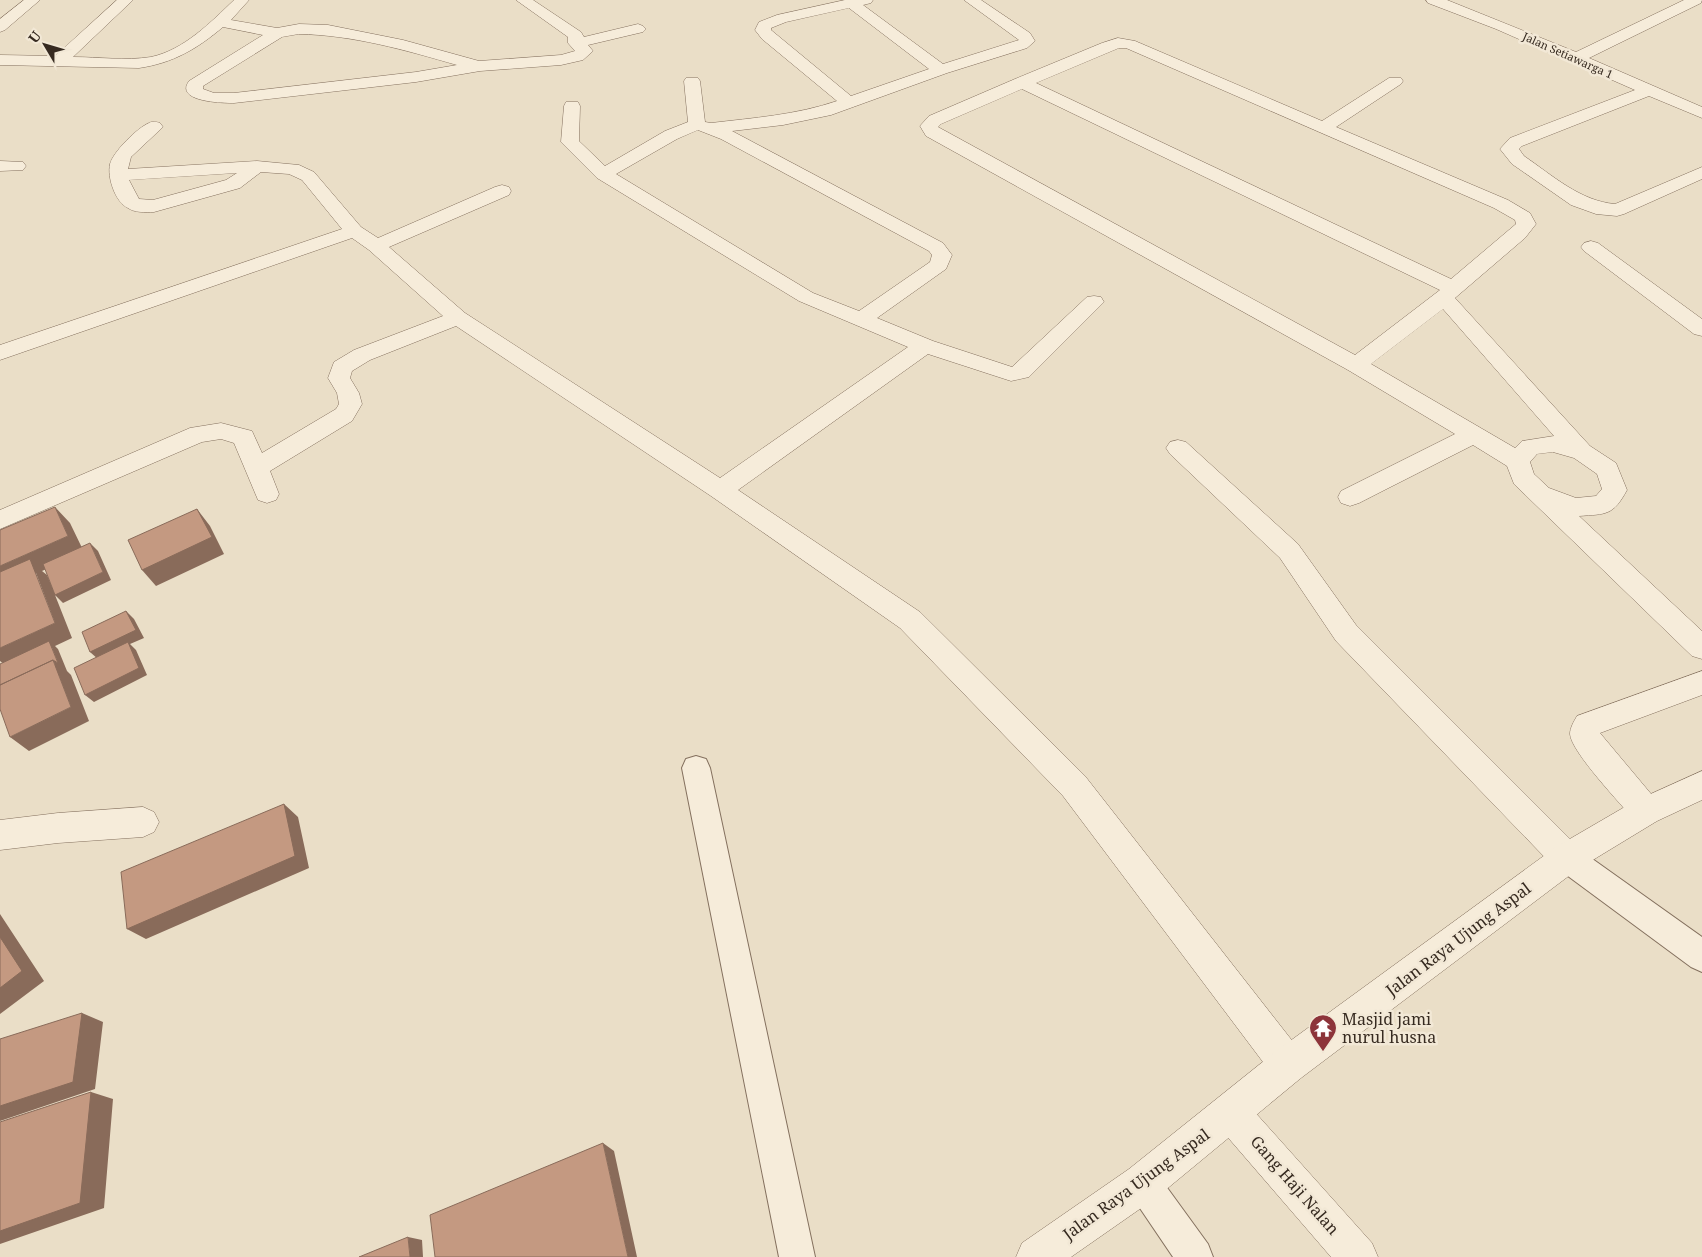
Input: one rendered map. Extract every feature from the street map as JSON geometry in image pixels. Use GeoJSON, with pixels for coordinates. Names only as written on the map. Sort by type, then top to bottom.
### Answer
{"type":"FeatureCollection","features":[{"type":"Feature","properties":{"kind":"street"},"geometry":{"type":"LineString","coordinates":[[0,27],[33,0]]}},
{"type":"Feature","properties":{"kind":"street"},"geometry":{"type":"LineString","coordinates":[[58,62],[126,0]]}},
{"type":"Feature","properties":{"kind":"street"},"geometry":{"type":"LineString","coordinates":[[0,60],[139,63],[160,61],[180,52],[220,22],[242,0]]}},
{"type":"Feature","properties":{"kind":"street"},"geometry":{"type":"LineString","coordinates":[[277,33],[195,84],[195,91],[201,95],[215,98],[234,98],[416,77],[480,66],[577,56],[585,52],[576,43],[576,35],[523,0]]}},
{"type":"Feature","properties":{"kind":"street"},"geometry":{"type":"LineString","coordinates":[[603,174],[671,135],[704,127],[783,120],[825,111],[941,70],[1022,45],[1027,41],[1026,36],[971,0]]}},
{"type":"Feature","properties":{"kind":"street","name":"Jalan Setiawarga 1"},"geometry":{"type":"LineString","coordinates":[[1433,0],[1481,17],[1702,113]]}},
{"type":"Feature","properties":{"kind":"street"},"geometry":{"type":"LineString","coordinates":[[1575,59],[1696,0]]}},
{"type":"Feature","properties":{"kind":"street"},"geometry":{"type":"LineString","coordinates":[[848,102],[767,36],[763,30],[764,26],[782,18],[858,2],[941,70]]}},
{"type":"Feature","properties":{"kind":"street"},"geometry":{"type":"LineString","coordinates":[[220,22],[277,33],[299,29],[328,30],[403,45],[480,66]]}},
{"type":"Feature","properties":{"kind":"street"},"geometry":{"type":"LineString","coordinates":[[576,43],[638,29]]}},
{"type":"Feature","properties":{"kind":"street"},"geometry":{"type":"LineString","coordinates":[[1356,365],[1448,293],[1518,234],[1526,224],[1523,217],[1501,204],[1129,44],[1108,46],[935,120],[929,126],[932,132],[1356,365],[1518,461],[1523,478],[1702,648]]}},
{"type":"Feature","properties":{"kind":"street"},"geometry":{"type":"LineString","coordinates":[[692,81],[704,127],[936,246],[942,255],[940,264],[860,320]]}},
{"type":"Feature","properties":{"kind":"street"},"geometry":{"type":"LineString","coordinates":[[1323,128],[1395,81]]}},
{"type":"Feature","properties":{"kind":"street"},"geometry":{"type":"LineString","coordinates":[[1021,82],[1448,293],[1582,452],[1607,469],[1615,490],[1603,505],[1574,507],[1543,495]]}},
{"type":"Feature","properties":{"kind":"street"},"geometry":{"type":"LineString","coordinates":[[1648,91],[1516,142],[1509,149],[1518,160],[1578,201],[1596,208],[1617,210],[1702,172]]}},
{"type":"Feature","properties":{"kind":"street"},"geometry":{"type":"LineString","coordinates":[[572,106],[570,142],[603,174],[806,297],[925,346],[1011,374],[1021,372],[1094,302]]}},
{"type":"Feature","properties":{"kind":"street"},"geometry":{"type":"LineString","coordinates":[[154,127],[125,153],[119,163],[118,175],[132,204],[141,207],[154,206],[232,184],[249,174],[257,166]]}},
{"type":"Feature","properties":{"kind":"street"},"geometry":{"type":"LineString","coordinates":[[118,175],[257,166],[293,169],[308,176],[354,231],[376,246],[458,318],[720,490],[910,620],[1074,786],[1288,1065]]}},
{"type":"Feature","properties":{"kind":"street"},"geometry":{"type":"LineString","coordinates":[[376,246],[502,191]]}},
{"type":"Feature","properties":{"kind":"street"},"geometry":{"type":"LineString","coordinates":[[0,353],[354,231]]}},
{"type":"Feature","properties":{"kind":"street"},"geometry":{"type":"LineString","coordinates":[[1591,248],[1702,328]]}},
{"type":"Feature","properties":{"kind":"street"},"geometry":{"type":"LineString","coordinates":[[258,467],[344,415],[351,404],[348,393],[339,378],[342,367],[362,355],[458,318]]}},
{"type":"Feature","properties":{"kind":"street"},"geometry":{"type":"LineString","coordinates":[[720,490],[925,346]]}},
{"type":"Feature","properties":{"kind":"street"},"geometry":{"type":"LineString","coordinates":[[0,520],[198,434],[221,431],[244,437],[258,467],[267,494]]}},
{"type":"Feature","properties":{"kind":"street"},"geometry":{"type":"LineString","coordinates":[[1350,497],[1473,435]]}},
{"type":"Feature","properties":{"kind":"street"},"geometry":{"type":"LineString","coordinates":[[1518,461],[1530,447],[1554,444],[1582,452]]}},
{"type":"Feature","properties":{"kind":"street"},"geometry":{"type":"LineString","coordinates":[[1178,448],[1289,551],[1346,633],[1567,858]]}},
{"type":"Feature","properties":{"kind":"street"},"geometry":{"type":"LineString","coordinates":[[1646,811],[1590,745],[1585,735],[1587,725],[1702,683]]}},
{"type":"Feature","properties":{"kind":"street","name":"Jalan Raya Ujung Aspal"},"geometry":{"type":"LineString","coordinates":[[1036,1257],[1143,1183],[1288,1065],[1567,858],[1646,811],[1702,786]]}},
{"type":"Feature","properties":{"kind":"street"},"geometry":{"type":"LineString","coordinates":[[0,835],[58,828],[143,822]]}},
{"type":"Feature","properties":{"kind":"street","name":"Gang Haji Nalan"},"geometry":{"type":"LineString","coordinates":[[1231,1113],[1358,1257]]}},
{"type":"Feature","properties":{"kind":"lane"},"geometry":{"type":"LineString","coordinates":[[696,768],[797,1257]]}},
{"type":"Feature","properties":{"kind":"lane"},"geometry":{"type":"LineString","coordinates":[[1567,858],[1702,956]]}},
{"type":"Feature","properties":{"kind":"lane"},"geometry":{"type":"LineString","coordinates":[[1143,1183],[1195,1257]]}},
{"type":"Feature","properties":{"kind":"building"},"geometry":{"type":"Polygon","coordinates":[[[55,507],[68,536],[0,566],[0,530],[55,507]]]}},
{"type":"Feature","properties":{"kind":"building"},"geometry":{"type":"Polygon","coordinates":[[[197,509],[212,537],[142,570],[128,540],[197,509]]]}},
{"type":"Feature","properties":{"kind":"building"},"geometry":{"type":"Polygon","coordinates":[[[90,543],[103,572],[55,595],[43,564],[90,543]]]}},
{"type":"Feature","properties":{"kind":"building"},"geometry":{"type":"Polygon","coordinates":[[[30,559],[55,623],[0,648],[0,572],[30,559]]]}},
{"type":"Feature","properties":{"kind":"building"},"geometry":{"type":"Polygon","coordinates":[[[126,611],[136,630],[90,652],[82,632],[126,611]]]}},
{"type":"Feature","properties":{"kind":"building"},"geometry":{"type":"Polygon","coordinates":[[[49,641],[58,663],[53,660],[0,685],[0,664],[49,641]]]}},
{"type":"Feature","properties":{"kind":"building"},"geometry":{"type":"Polygon","coordinates":[[[128,642],[139,668],[85,695],[74,668],[128,642]]]}},
{"type":"Feature","properties":{"kind":"building"},"geometry":{"type":"Polygon","coordinates":[[[53,660],[71,707],[10,737],[0,709],[0,685],[53,660]]]}},
{"type":"Feature","properties":{"kind":"building"},"geometry":{"type":"Polygon","coordinates":[[[284,804],[295,856],[127,929],[121,872],[284,804]]]}},
{"type":"Feature","properties":{"kind":"building"},"geometry":{"type":"Polygon","coordinates":[[[0,937],[22,971],[0,988],[0,937]]]}},
{"type":"Feature","properties":{"kind":"building"},"geometry":{"type":"Polygon","coordinates":[[[82,1013],[73,1082],[0,1106],[0,1039],[82,1013]]]}},
{"type":"Feature","properties":{"kind":"building"},"geometry":{"type":"Polygon","coordinates":[[[91,1092],[80,1203],[0,1231],[0,1122],[91,1092]]]}},
{"type":"Feature","properties":{"kind":"building"},"geometry":{"type":"Polygon","coordinates":[[[603,1143],[628,1257],[435,1257],[430,1215],[603,1143]]]}},
{"type":"Feature","properties":{"kind":"building"},"geometry":{"type":"Polygon","coordinates":[[[408,1237],[410,1257],[359,1257],[408,1237]]]}},
{"type":"Feature","properties":{"kind":"place","name":"Masjid jami nurul husna"},"geometry":{"type":"Point","coordinates":[1323,1052]}}]}
